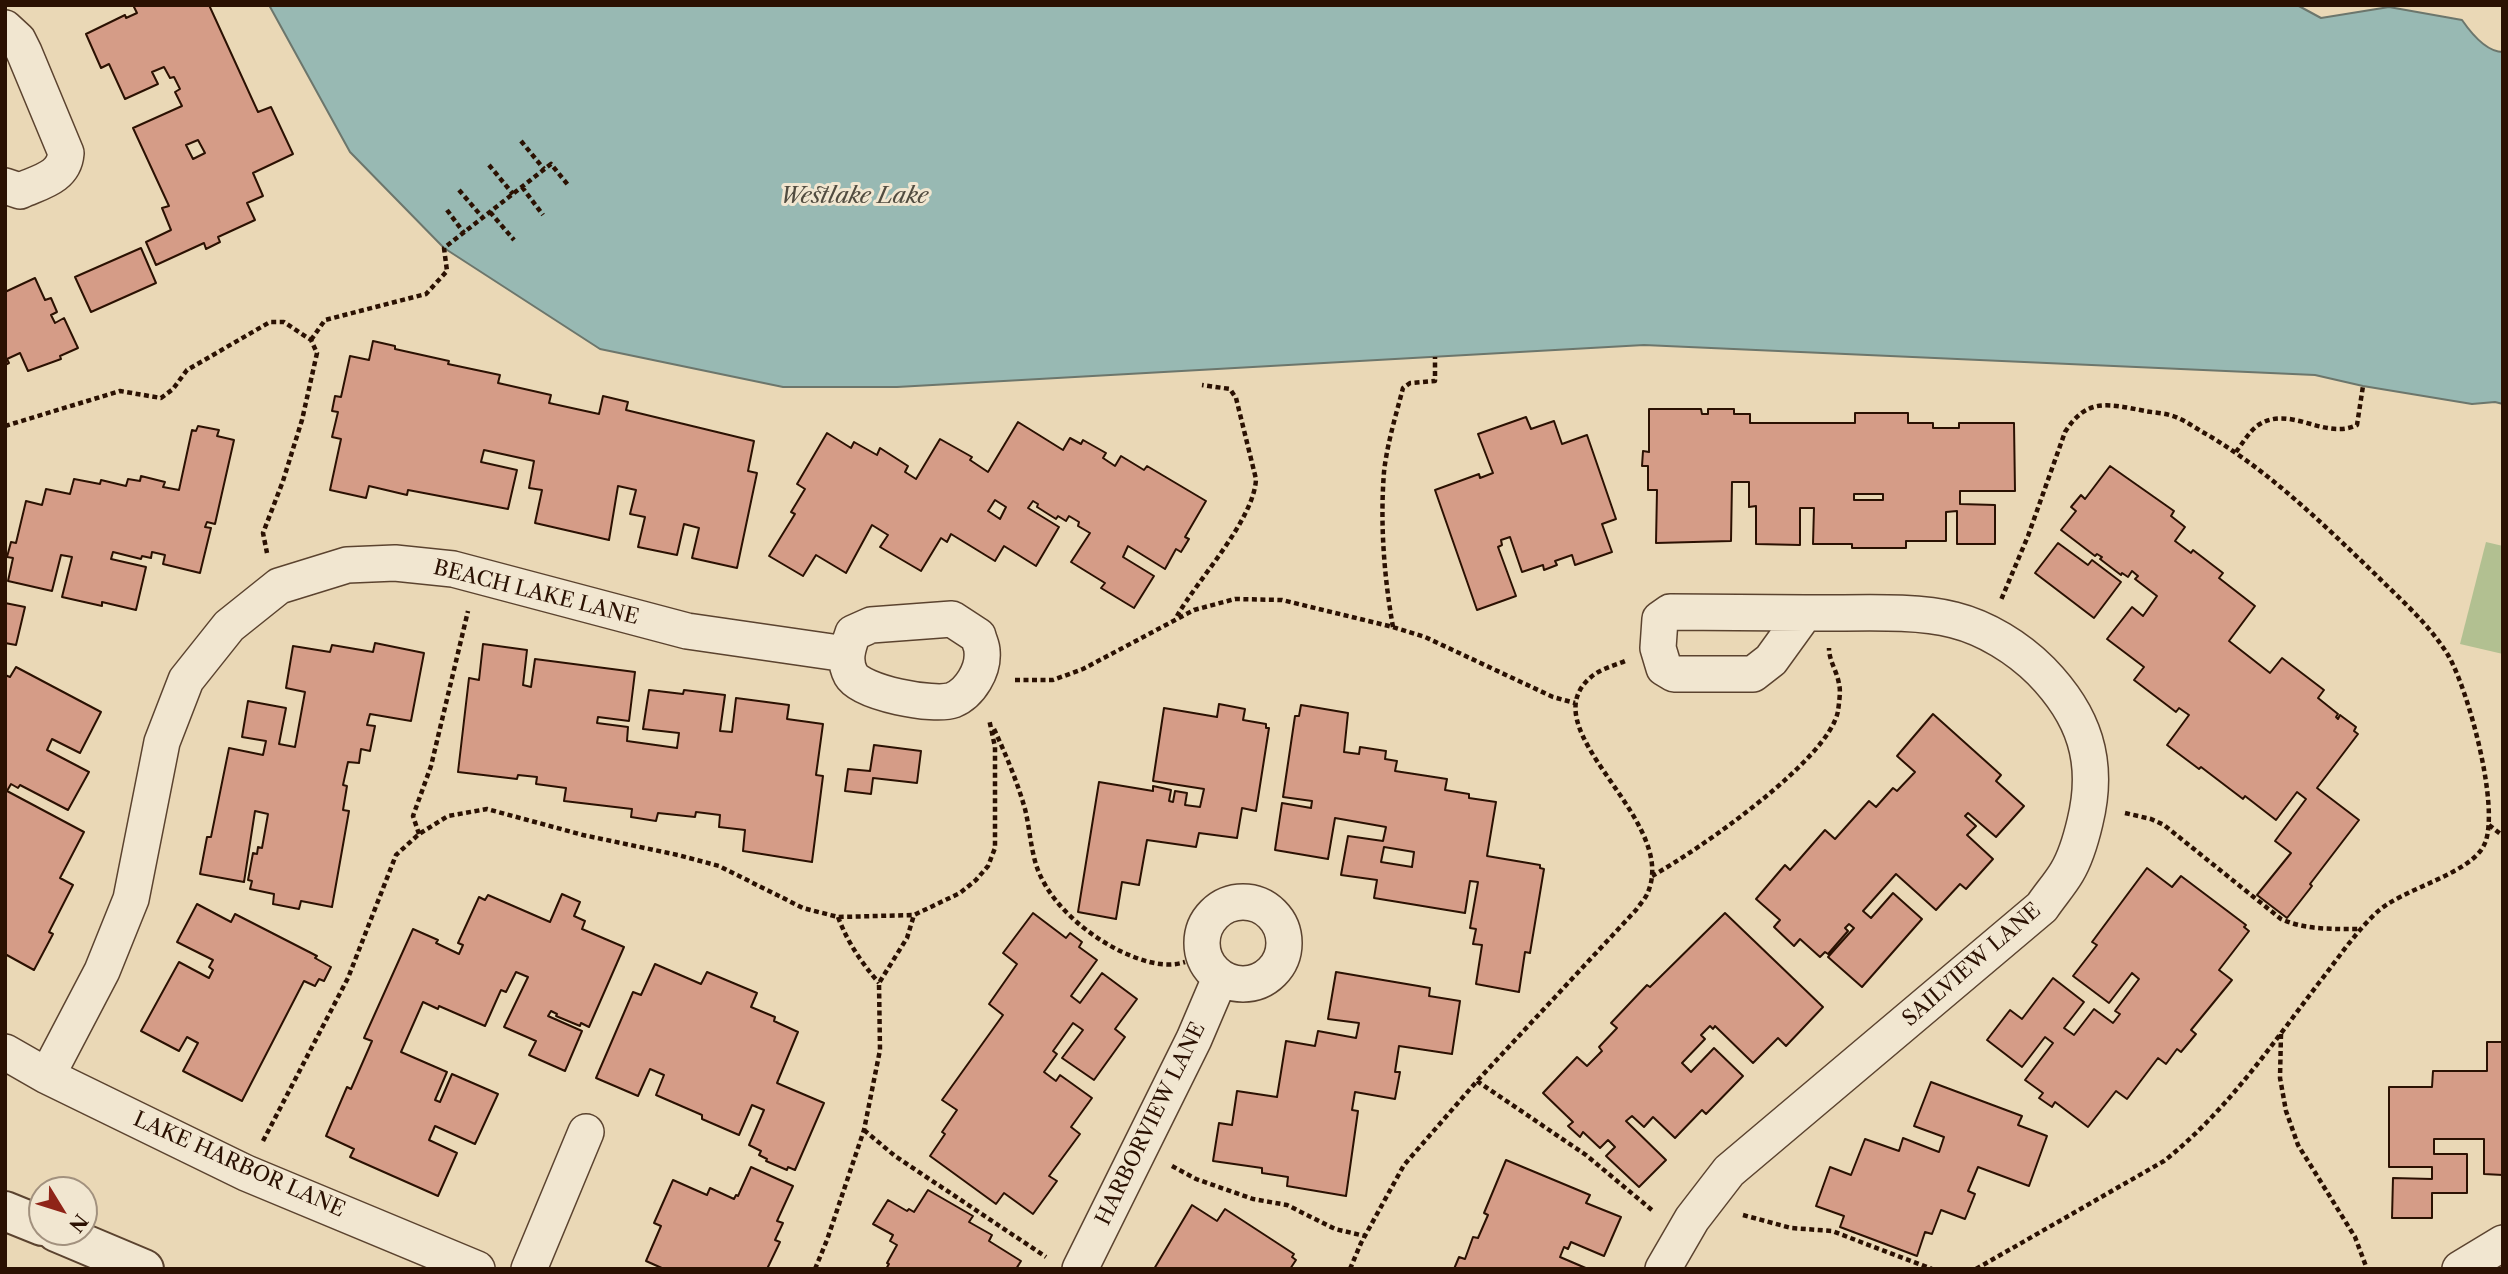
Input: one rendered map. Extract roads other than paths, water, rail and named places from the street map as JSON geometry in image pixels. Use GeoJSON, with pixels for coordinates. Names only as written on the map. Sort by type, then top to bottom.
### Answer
{"type":"FeatureCollection","features":[{"type":"Feature","properties":{"kind":"street"},"geometry":{"type":"LineString","coordinates":[[5,28],[18,40],[24,52],[66,153],[65,164],[58,174],[20,191],[5,186]]}},
{"type":"Feature","properties":{"kind":"street","name":"BEACH LAKE LANE"},"geometry":{"type":"LineString","coordinates":[[47,1076],[102,971],[131,899],[162,742],[186,680],[229,625],[279,586],[347,565],[395,563],[453,569],[687,631],[846,654]]}},
{"type":"Feature","properties":{"kind":"street","name":"SAILVIEW LANE"},"geometry":{"type":"LineString","coordinates":[[1663,1269],[1683,1234],[1729,1171],[2042,907],[2068,871],[2088,808],[2092,767],[2081,727],[2060,690],[2026,656],[1988,633],[1954,620],[1918,615],[1670,612],[1660,619],[1658,648],[1664,668],[1674,674],[1753,674],[1771,660],[1816,614]]}},
{"type":"Feature","properties":{"kind":"street"},"geometry":{"type":"LineString","coordinates":[[952,619],[978,636],[983,653],[971,684],[950,701],[904,699],[859,685],[850,674],[846,654],[853,633],[871,625],[952,619]]}},
{"type":"Feature","properties":{"kind":"street","name":"HARBORVIEW LANE"},"geometry":{"type":"LineString","coordinates":[[1066,1265],[1140,1149],[1194,1039],[1212,967]]}},
{"type":"Feature","properties":{"kind":"street","name":"LAKE HARBOR LANE"},"geometry":{"type":"LineString","coordinates":[[5,1052],[47,1076],[246,1173],[477,1269]]}},
{"type":"Feature","properties":{"kind":"street"},"geometry":{"type":"LineString","coordinates":[[529,1269],[586,1132]]}},
{"type":"Feature","properties":{"kind":"street"},"geometry":{"type":"LineString","coordinates":[[5,1211],[28,1220]]}},
{"type":"Feature","properties":{"kind":"street"},"geometry":{"type":"LineString","coordinates":[[2460,1269],[2503,1243]]}},
{"type":"Feature","properties":{"kind":"street"},"geometry":{"type":"LineString","coordinates":[[89,1246],[144,1269]]}},
{"type":"Feature","properties":{"kind":"water","name":"Westlake Lake"},"geometry":{"type":"Polygon","coordinates":[[[269,5],[2297,5],[2321,18],[2389,7],[2462,20],[2485,45],[2503,52],[2503,404],[2472,404],[2315,375],[1644,345],[897,387],[783,387],[600,349],[444,248],[350,152],[269,5]]]}}]}
